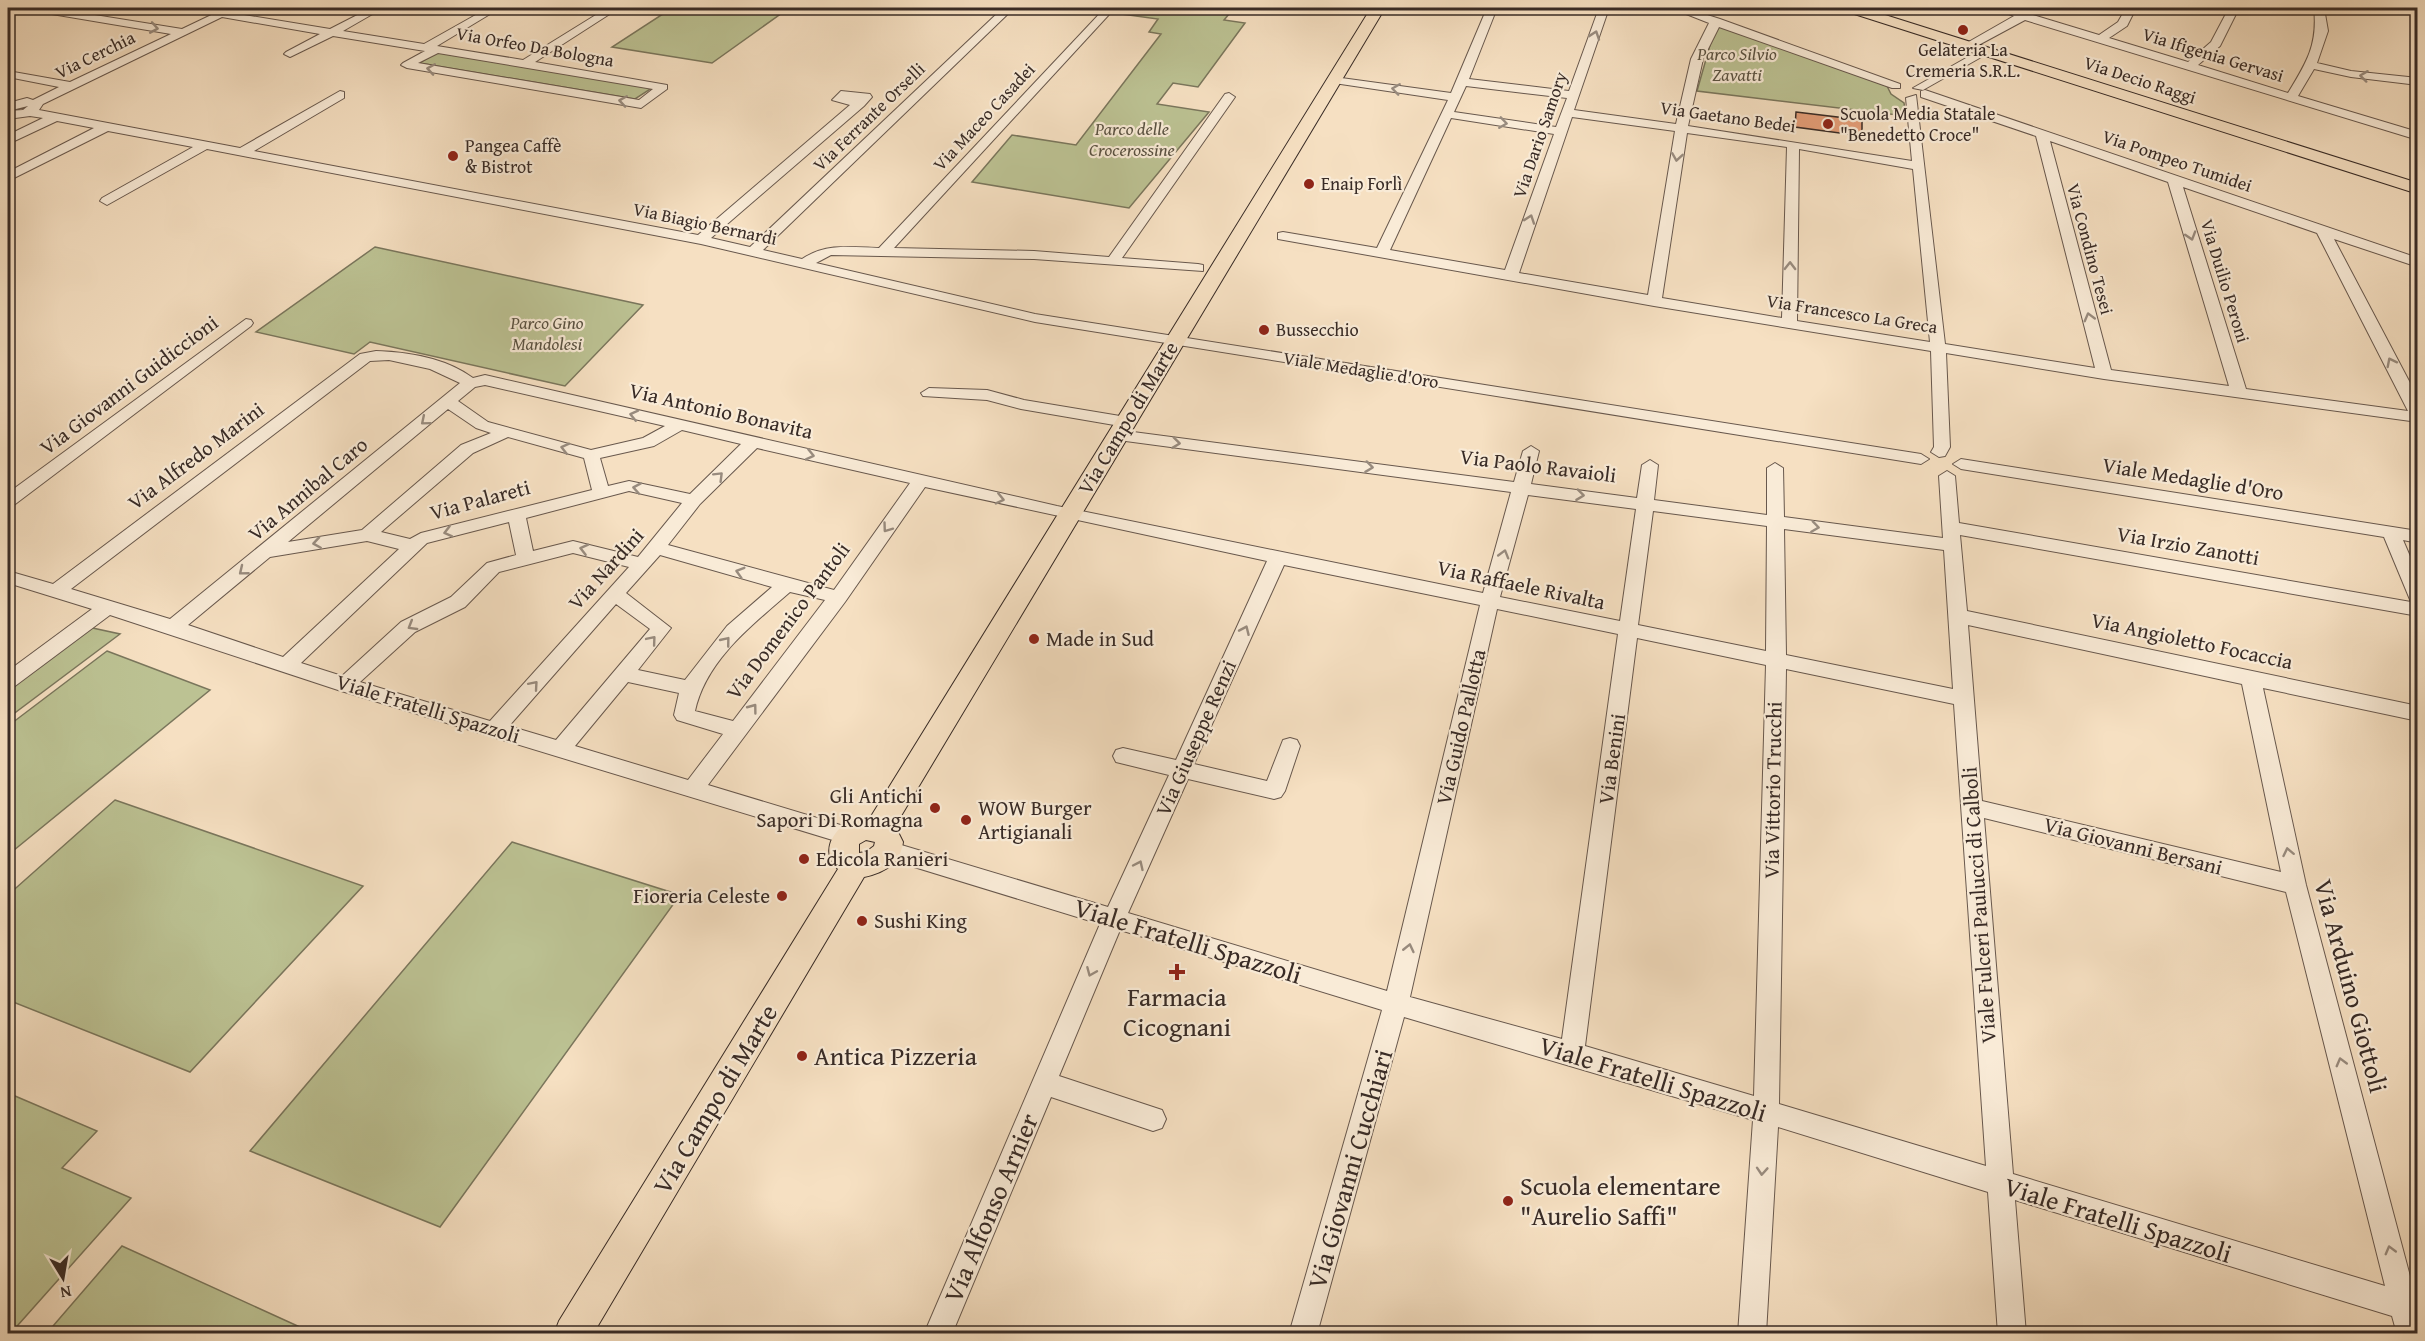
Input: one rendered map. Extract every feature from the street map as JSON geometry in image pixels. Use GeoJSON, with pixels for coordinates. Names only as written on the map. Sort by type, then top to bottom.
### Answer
{"type":"FeatureCollection","features":[{"type":"Feature","properties":{"kind":"main road","name":"Via Campo di Marte"},"geometry":{"type":"LineString","coordinates":[[883,839],[1070,514],[1378,8]]}},
{"type":"Feature","properties":{"kind":"main road","name":"Via Decio Raggi"},"geometry":{"type":"LineString","coordinates":[[1850,8],[2418,189]]}},
{"type":"Feature","properties":{"kind":"main road"},"geometry":{"type":"LineString","coordinates":[[852,850],[872,863],[883,839]]}},
{"type":"Feature","properties":{"kind":"main road","name":"Via Campo di Marte"},"geometry":{"type":"LineString","coordinates":[[572,1334],[852,850]]}},
{"type":"Feature","properties":{"kind":"street"},"geometry":{"type":"LineString","coordinates":[[34,8],[182,32]]}},
{"type":"Feature","properties":{"kind":"street","name":"Via Cerchia"},"geometry":{"type":"LineString","coordinates":[[33,107],[71,86],[234,8]]}},
{"type":"Feature","properties":{"kind":"street"},"geometry":{"type":"LineString","coordinates":[[290,54],[378,8]]}},
{"type":"Feature","properties":{"kind":"street"},"geometry":{"type":"LineString","coordinates":[[432,48],[495,8]]}},
{"type":"Feature","properties":{"kind":"street"},"geometry":{"type":"LineString","coordinates":[[525,64],[614,8]]}},
{"type":"Feature","properties":{"kind":"street","name":"Via Ferrante Orselli"},"geometry":{"type":"LineString","coordinates":[[753,252],[1009,8]]}},
{"type":"Feature","properties":{"kind":"street","name":"Via Maceo Casadei"},"geometry":{"type":"LineString","coordinates":[[884,251],[1110,8]]}},
{"type":"Feature","properties":{"kind":"street"},"geometry":{"type":"LineString","coordinates":[[1221,8],[1248,11],[1262,8]]}},
{"type":"Feature","properties":{"kind":"street"},"geometry":{"type":"LineString","coordinates":[[1382,253],[1462,82],[1492,8]]}},
{"type":"Feature","properties":{"kind":"street","name":"Via Dario Samory"},"geometry":{"type":"LineString","coordinates":[[1511,274],[1604,8]]}},
{"type":"Feature","properties":{"kind":"street","name":"Via Pompeo Tumidei"},"geometry":{"type":"LineString","coordinates":[[1676,8],[1918,94],[2041,132],[2418,263]]}},
{"type":"Feature","properties":{"kind":"street","name":"Via Ifigenia Gervasi"},"geometry":{"type":"LineString","coordinates":[[1998,8],[2418,136]]}},
{"type":"Feature","properties":{"kind":"street"},"geometry":{"type":"LineString","coordinates":[[1969,46],[2027,16],[2036,8]]}},
{"type":"Feature","properties":{"kind":"street"},"geometry":{"type":"LineString","coordinates":[[2101,39],[2123,24],[2131,8]]}},
{"type":"Feature","properties":{"kind":"street"},"geometry":{"type":"LineString","coordinates":[[2190,66],[2216,44],[2234,8]]}},
{"type":"Feature","properties":{"kind":"street"},"geometry":{"type":"LineString","coordinates":[[2291,98],[2311,65],[2322,31],[2319,8]]}},
{"type":"Feature","properties":{"kind":"street"},"geometry":{"type":"LineString","coordinates":[[2411,8],[2418,17]]}},
{"type":"Feature","properties":{"kind":"street","name":"Via Orfeo Da Bologna"},"geometry":{"type":"LineString","coordinates":[[221,14],[432,48],[663,87],[642,104],[407,65],[432,48]]}},
{"type":"Feature","properties":{"kind":"street"},"geometry":{"type":"LineString","coordinates":[[1654,302],[1681,130],[1697,58],[1716,21]]}},
{"type":"Feature","properties":{"kind":"street"},"geometry":{"type":"LineString","coordinates":[[1939,452],[1942,447],[1938,347],[1918,166],[1918,94],[1986,51]]}},
{"type":"Feature","properties":{"kind":"street"},"geometry":{"type":"LineString","coordinates":[[2311,65],[2351,74],[2418,82]]}},
{"type":"Feature","properties":{"kind":"street"},"geometry":{"type":"LineString","coordinates":[[8,74],[71,86]]}},
{"type":"Feature","properties":{"kind":"street"},"geometry":{"type":"LineString","coordinates":[[1334,80],[1454,97]]}},
{"type":"Feature","properties":{"kind":"street"},"geometry":{"type":"LineString","coordinates":[[1462,82],[1573,95]]}},
{"type":"Feature","properties":{"kind":"street"},"geometry":{"type":"LineString","coordinates":[[243,152],[340,95]]}},
{"type":"Feature","properties":{"kind":"street"},"geometry":{"type":"LineString","coordinates":[[1113,261],[1229,98]]}},
{"type":"Feature","properties":{"kind":"street"},"geometry":{"type":"LineString","coordinates":[[8,107],[21,102],[33,107]]}},
{"type":"Feature","properties":{"kind":"street"},"geometry":{"type":"LineString","coordinates":[[701,240],[860,103]]}},
{"type":"Feature","properties":{"kind":"street"},"geometry":{"type":"LineString","coordinates":[[8,115],[33,107]]}},
{"type":"Feature","properties":{"kind":"street","name":"Via Biagio Bernardi"},"geometry":{"type":"LineString","coordinates":[[33,107],[57,117],[701,240],[805,264]]}},
{"type":"Feature","properties":{"kind":"street","name":"Via Gaetano Bedei"},"geometry":{"type":"LineString","coordinates":[[1568,113],[1793,144],[1918,166]]}},
{"type":"Feature","properties":{"kind":"street"},"geometry":{"type":"LineString","coordinates":[[1446,114],[1560,131]]}},
{"type":"Feature","properties":{"kind":"street"},"geometry":{"type":"LineString","coordinates":[[8,140],[57,117]]}},
{"type":"Feature","properties":{"kind":"street"},"geometry":{"type":"LineString","coordinates":[[8,177],[107,126]]}},
{"type":"Feature","properties":{"kind":"street","name":"Via Condino Tesei"},"geometry":{"type":"LineString","coordinates":[[2041,132],[2104,374]]}},
{"type":"Feature","properties":{"kind":"street"},"geometry":{"type":"LineString","coordinates":[[107,201],[207,144]]}},
{"type":"Feature","properties":{"kind":"street"},"geometry":{"type":"LineString","coordinates":[[1789,324],[1793,144]]}},
{"type":"Feature","properties":{"kind":"street","name":"Via Duilio Peroni"},"geometry":{"type":"LineString","coordinates":[[2174,180],[2239,393]]}},
{"type":"Feature","properties":{"kind":"street"},"geometry":{"type":"LineString","coordinates":[[2323,231],[2418,415]]}},
{"type":"Feature","properties":{"kind":"street","name":"Via Francesco La Greca"},"geometry":{"type":"LineString","coordinates":[[1283,236],[1511,274],[1654,302],[2104,374],[2418,415]]}},
{"type":"Feature","properties":{"kind":"street"},"geometry":{"type":"LineString","coordinates":[[805,264],[826,251],[884,251],[1034,255],[1198,268]]}},
{"type":"Feature","properties":{"kind":"street","name":"Viale Medaglie d'Oro"},"geometry":{"type":"LineString","coordinates":[[805,264],[1035,318],[1921,459]]}},
{"type":"Feature","properties":{"kind":"street","name":"Via Giovanni Guidiccioni"},"geometry":{"type":"LineString","coordinates":[[8,501],[246,323]]}},
{"type":"Feature","properties":{"kind":"street","name":"Via Alfredo Marini"},"geometry":{"type":"LineString","coordinates":[[55,592],[365,357],[383,355],[439,366],[456,372],[470,383]]}},
{"type":"Feature","properties":{"kind":"street","name":"Via Antonio Bonavita"},"geometry":{"type":"LineString","coordinates":[[470,383],[495,382],[1070,514]]}},
{"type":"Feature","properties":{"kind":"street","name":"Via Annibal Caro"},"geometry":{"type":"LineString","coordinates":[[173,627],[470,383]]}},
{"type":"Feature","properties":{"kind":"street","name":"Via Paolo Ravaioli"},"geometry":{"type":"LineString","coordinates":[[929,393],[966,393],[1007,398],[1021,404],[1122,429],[1522,487],[1774,521],[1951,536]]}},
{"type":"Feature","properties":{"kind":"street"},"geometry":{"type":"LineString","coordinates":[[448,402],[482,425],[504,433],[591,454],[648,441],[680,425]]}},
{"type":"Feature","properties":{"kind":"street"},"geometry":{"type":"LineString","coordinates":[[367,535],[467,449],[504,433]]}},
{"type":"Feature","properties":{"kind":"street","name":"Via Nardini"},"geometry":{"type":"LineString","coordinates":[[495,728],[656,548],[694,500],[753,442]]}},
{"type":"Feature","properties":{"kind":"street","name":"Via Guido Pallotta"},"geometry":{"type":"LineString","coordinates":[[1396,1005],[1490,601],[1531,451]]}},
{"type":"Feature","properties":{"kind":"street"},"geometry":{"type":"LineString","coordinates":[[1928,452],[1939,452],[1953,456],[1954,470],[1928,470],[1921,459],[1928,452]]}},
{"type":"Feature","properties":{"kind":"street"},"geometry":{"type":"LineString","coordinates":[[591,454],[601,492]]}},
{"type":"Feature","properties":{"kind":"street","name":"Via Benini"},"geometry":{"type":"LineString","coordinates":[[1572,1053],[1650,465]]}},
{"type":"Feature","properties":{"kind":"street","name":"Via Vittorio Trucchi"},"geometry":{"type":"LineString","coordinates":[[1752,1334],[1766,1112],[1776,662],[1775,468]]}},
{"type":"Feature","properties":{"kind":"street","name":"Viale Medaglie d'Oro"},"geometry":{"type":"LineString","coordinates":[[1954,470],[2418,537]]}},
{"type":"Feature","properties":{"kind":"street","name":"Viale Fulceri Paulucci di Calboli"},"geometry":{"type":"LineString","coordinates":[[1954,470],[1951,536],[2012,1334]]}},
{"type":"Feature","properties":{"kind":"street","name":"Via Domenico Pantoli"},"geometry":{"type":"LineString","coordinates":[[693,789],[837,597],[921,480]]}},
{"type":"Feature","properties":{"kind":"street","name":"Via Palareti"},"geometry":{"type":"LineString","coordinates":[[287,664],[421,539],[629,486],[694,500]]}},
{"type":"Feature","properties":{"kind":"street"},"geometry":{"type":"LineString","coordinates":[[516,514],[525,557]]}},
{"type":"Feature","properties":{"kind":"street","name":"Via Raffaele Rivalta"},"geometry":{"type":"LineString","coordinates":[[1070,514],[1776,662],[1963,698]]}},
{"type":"Feature","properties":{"kind":"street"},"geometry":{"type":"LineString","coordinates":[[2391,533],[2418,599]]}},
{"type":"Feature","properties":{"kind":"street"},"geometry":{"type":"LineString","coordinates":[[267,551],[367,535],[412,546]]}},
{"type":"Feature","properties":{"kind":"street","name":"Via Irzio Zanotti"},"geometry":{"type":"LineString","coordinates":[[1951,536],[2418,610]]}},
{"type":"Feature","properties":{"kind":"street"},"geometry":{"type":"LineString","coordinates":[[345,685],[408,627],[458,602],[493,567],[525,557],[573,547],[641,564]]}},
{"type":"Feature","properties":{"kind":"street"},"geometry":{"type":"LineString","coordinates":[[656,548],[837,597]]}},
{"type":"Feature","properties":{"kind":"street","name":"Via Giuseppe Renzi"},"geometry":{"type":"LineString","coordinates":[[1114,918],[1278,558]]}},
{"type":"Feature","properties":{"kind":"street","name":"Viale Fratelli Spazzoli"},"geometry":{"type":"LineString","coordinates":[[8,577],[173,627],[345,685],[693,789],[852,850]]}},
{"type":"Feature","properties":{"kind":"street"},"geometry":{"type":"LineString","coordinates":[[737,730],[684,715],[690,688],[734,631],[786,585]]}},
{"type":"Feature","properties":{"kind":"street"},"geometry":{"type":"LineString","coordinates":[[560,749],[662,628],[614,593]]}},
{"type":"Feature","properties":{"kind":"street"},"geometry":{"type":"LineString","coordinates":[[8,681],[106,608]]}},
{"type":"Feature","properties":{"kind":"street","name":"Via Angioletto Focaccia"},"geometry":{"type":"LineString","coordinates":[[1957,616],[2418,714]]}},
{"type":"Feature","properties":{"kind":"street"},"geometry":{"type":"LineString","coordinates":[[624,674],[690,688]]}},
{"type":"Feature","properties":{"kind":"street","name":"Via Arduino Giottoli"},"geometry":{"type":"LineString","coordinates":[[2251,678],[2295,885],[2411,1317]]}},
{"type":"Feature","properties":{"kind":"street"},"geometry":{"type":"LineString","coordinates":[[1123,756],[1183,768],[1274,791],[1290,746]]}},
{"type":"Feature","properties":{"kind":"street","name":"Via Giovanni Bersani"},"geometry":{"type":"LineString","coordinates":[[1972,807],[2295,885]]}},
{"type":"Feature","properties":{"kind":"street","name":"Viale Fratelli Spazzoli"},"geometry":{"type":"LineString","coordinates":[[883,839],[1114,918],[1396,1005],[1572,1053],[1766,1112],[2411,1317]]}},
{"type":"Feature","properties":{"kind":"street","name":"Via Alfonso Arnier"},"geometry":{"type":"LineString","coordinates":[[938,1334],[1114,918]]}},
{"type":"Feature","properties":{"kind":"street","name":"Via Giovanni Cucchiari"},"geometry":{"type":"LineString","coordinates":[[1303,1334],[1396,1005]]}},
{"type":"Feature","properties":{"kind":"street"},"geometry":{"type":"LineString","coordinates":[[1044,1083],[1153,1119]]}},
{"type":"Feature","properties":{"kind":"green space"},"geometry":{"type":"Polygon","coordinates":[[[672,8],[789,8],[712,63],[612,47],[672,8]]]}},
{"type":"Feature","properties":{"kind":"green space","name":"Parco delle Crocerossine"},"geometry":{"type":"Polygon","coordinates":[[[1127,8],[1177,8],[1229,14],[1224,20],[1245,23],[1198,87],[1173,83],[1157,104],[1209,112],[1129,208],[972,182],[1012,135],[1076,145],[1161,34],[1149,32],[1158,19],[1121,14],[1127,8]]]}},
{"type":"Feature","properties":{"kind":"green space","name":"Parco Silvio Zavatti"},"geometry":{"type":"Polygon","coordinates":[[[1716,24],[1887,86],[1891,94],[1904,103],[1906,116],[1697,91],[1716,24]]]}},
{"type":"Feature","properties":{"kind":"green space"},"geometry":{"type":"Polygon","coordinates":[[[438,52],[652,88],[635,99],[419,63],[438,52]]]}},
{"type":"Feature","properties":{"kind":"green space","name":"Parco Gino Mandolesi"},"geometry":{"type":"Polygon","coordinates":[[[375,247],[643,305],[565,386],[370,342],[354,354],[256,332],[375,247]]]}},
{"type":"Feature","properties":{"kind":"green space"},"geometry":{"type":"Polygon","coordinates":[[[88,627],[120,634],[8,718],[8,689],[88,627]]]}},
{"type":"Feature","properties":{"kind":"green space"},"geometry":{"type":"Polygon","coordinates":[[[107,651],[210,690],[8,855],[8,726],[107,651]]]}},
{"type":"Feature","properties":{"kind":"green space"},"geometry":{"type":"Polygon","coordinates":[[[115,800],[363,886],[190,1072],[8,1000],[8,895],[115,800]]]}},
{"type":"Feature","properties":{"kind":"green space"},"geometry":{"type":"Polygon","coordinates":[[[512,842],[680,895],[440,1227],[250,1151],[512,842]]]}},
{"type":"Feature","properties":{"kind":"green space"},"geometry":{"type":"Polygon","coordinates":[[[8,1093],[97,1131],[62,1168],[131,1198],[10,1334],[8,1333],[8,1093]]]}},
{"type":"Feature","properties":{"kind":"green space"},"geometry":{"type":"Polygon","coordinates":[[[122,1246],[313,1333],[47,1333],[122,1246]]]}},
{"type":"Feature","properties":{"kind":"building","name":"Scuola Media Statale \"Benedetto Croce\""},"geometry":{"type":"Polygon","coordinates":[[[1796,112],[1862,120],[1862,136],[1795,127],[1796,112]]]}},
{"type":"Feature","properties":{"kind":"place","name":"Gelateria La Cremeria S.R.L."},"geometry":{"type":"Point","coordinates":[1963,30]}},
{"type":"Feature","properties":{"kind":"place","name":"Scuola Media Statale \"Benedetto Croce\""},"geometry":{"type":"Point","coordinates":[1828,124]}},
{"type":"Feature","properties":{"kind":"place","name":"Pangea Caffè & Bistrot"},"geometry":{"type":"Point","coordinates":[453,156]}},
{"type":"Feature","properties":{"kind":"place","name":"Enaip Forlì"},"geometry":{"type":"Point","coordinates":[1309,184]}},
{"type":"Feature","properties":{"kind":"place","name":"Bussecchio"},"geometry":{"type":"Point","coordinates":[1264,330]}},
{"type":"Feature","properties":{"kind":"place","name":"Made in Sud"},"geometry":{"type":"Point","coordinates":[1034,639]}},
{"type":"Feature","properties":{"kind":"place","name":"Gli Antichi Sapori Di Romagna"},"geometry":{"type":"Point","coordinates":[935,808]}},
{"type":"Feature","properties":{"kind":"place","name":"WOW Burger Artigianali"},"geometry":{"type":"Point","coordinates":[966,820]}},
{"type":"Feature","properties":{"kind":"place","name":"Edicola Ranieri"},"geometry":{"type":"Point","coordinates":[804,859]}},
{"type":"Feature","properties":{"kind":"place","name":"Fioreria Celeste"},"geometry":{"type":"Point","coordinates":[782,896]}},
{"type":"Feature","properties":{"kind":"place","name":"Sushi King"},"geometry":{"type":"Point","coordinates":[862,921]}},
{"type":"Feature","properties":{"kind":"place","name":"Farmacia Cicognani"},"geometry":{"type":"Point","coordinates":[1177,972]}},
{"type":"Feature","properties":{"kind":"place","name":"Antica Pizzeria"},"geometry":{"type":"Point","coordinates":[802,1056]}},
{"type":"Feature","properties":{"kind":"place","name":"Scuola elementare \"Aurelio Saffi\""},"geometry":{"type":"Point","coordinates":[1508,1201]}}]}
